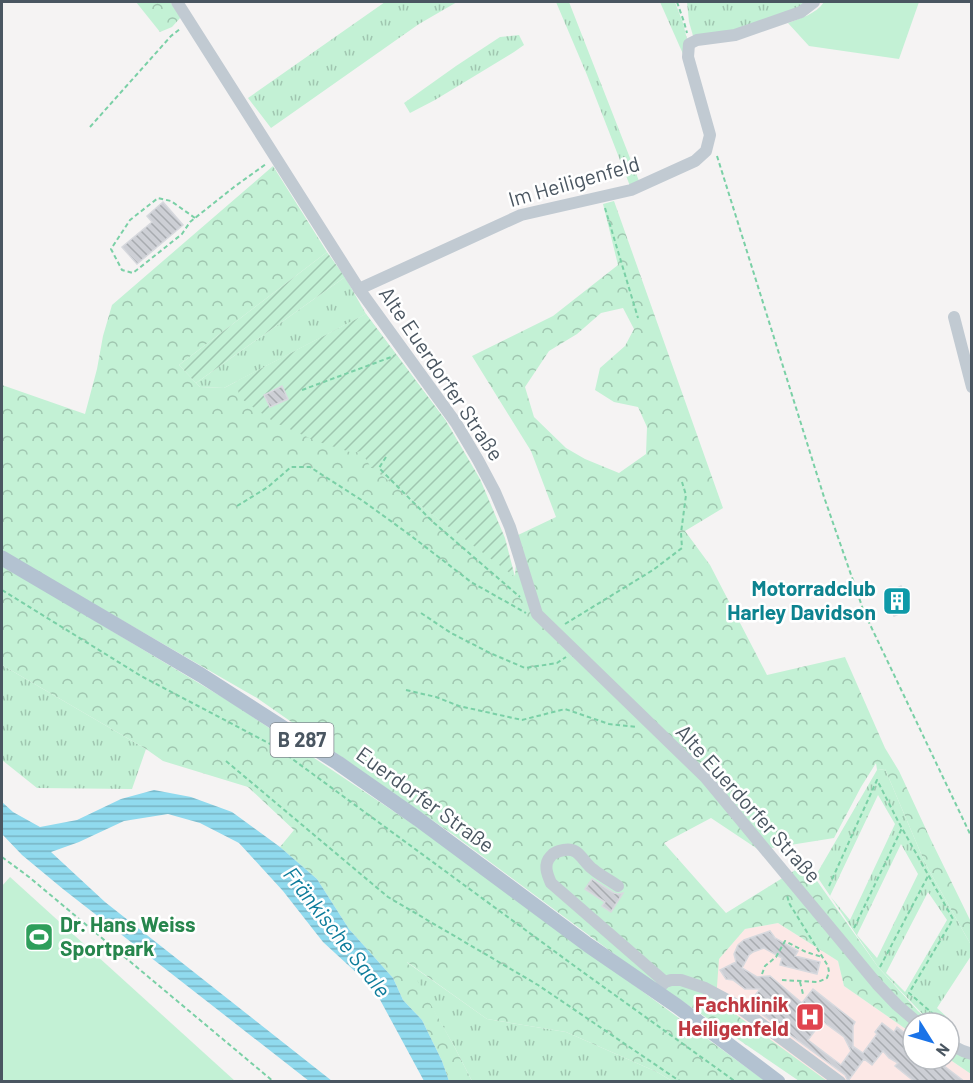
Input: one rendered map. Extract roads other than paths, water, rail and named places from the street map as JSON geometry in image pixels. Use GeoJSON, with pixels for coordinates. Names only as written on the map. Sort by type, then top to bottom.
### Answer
{"type":"FeatureCollection","features":[{"type":"Feature","properties":{"kind":"main road","name":"Euerdorfer Straße"},"geometry":{"type":"LineString","coordinates":[[2,558],[201,675],[338,763],[418,819],[588,945],[660,987],[778,1082]]}},
{"type":"Feature","properties":{"kind":"street","name":"Alte Euerdorfer Straße"},"geometry":{"type":"LineString","coordinates":[[177,2],[359,289],[456,423],[495,492],[510,527],[537,614],[705,777],[877,984],[904,1011]]}},
{"type":"Feature","properties":{"kind":"street","name":"Im Heiligenfeld"},"geometry":{"type":"LineString","coordinates":[[359,289],[521,215],[631,190],[695,161],[706,151],[710,135],[688,57],[689,45],[698,40],[735,35],[801,12],[814,2]]}},
{"type":"Feature","properties":{"kind":"street"},"geometry":{"type":"LineString","coordinates":[[954,317],[972,387]]}},
{"type":"Feature","properties":{"kind":"street"},"geometry":{"type":"LineString","coordinates":[[618,886],[592,869],[576,851],[569,849],[558,851],[550,857],[546,864],[546,873],[551,883],[660,987],[671,980],[681,980],[705,988],[733,1003],[840,1082]]}},
{"type":"Feature","properties":{"kind":"water","name":"Fränkische Saale"},"geometry":{"type":"Polygon","coordinates":[[[154,790],[191,797],[232,812],[280,847],[317,879],[349,929],[393,978],[403,1000],[422,1020],[449,1081],[424,1081],[378,996],[323,942],[283,891],[239,843],[200,823],[168,814],[124,821],[51,852],[105,902],[332,1081],[309,1081],[63,889],[22,855],[2,834],[2,802],[13,812],[40,827],[77,820],[121,799],[154,790]]]}},
{"type":"Feature","properties":{"kind":"place","name":"Motorradclub Harley Davidson"},"geometry":{"type":"Point","coordinates":[897,601]}},
{"type":"Feature","properties":{"kind":"place","name":"Dr. Hans Weiss Sportpark"},"geometry":{"type":"Point","coordinates":[39,937]}},
{"type":"Feature","properties":{"kind":"place","name":"Fachklinik Heiligenfeld"},"geometry":{"type":"Point","coordinates":[810,1017]}}]}
